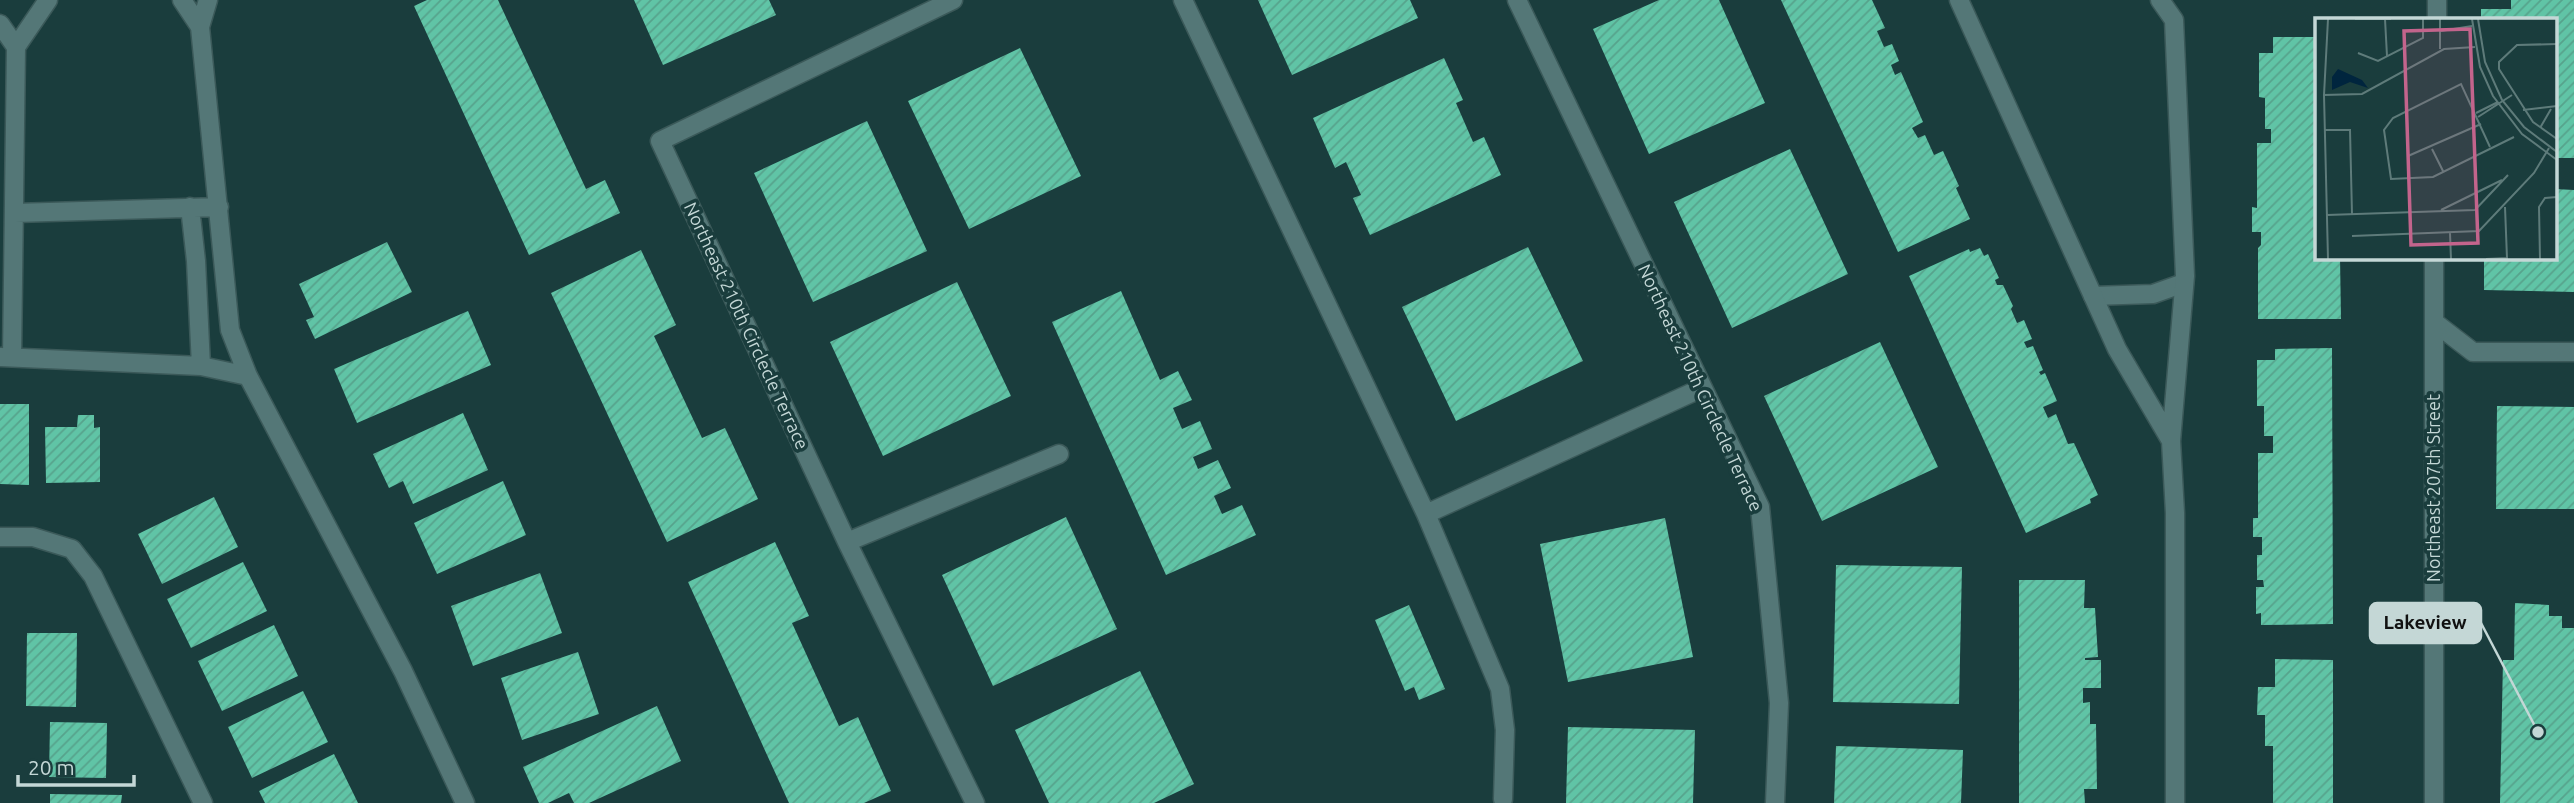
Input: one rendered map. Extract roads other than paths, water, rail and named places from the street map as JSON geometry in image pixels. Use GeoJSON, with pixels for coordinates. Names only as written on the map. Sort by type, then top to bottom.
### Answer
{"type":"FeatureCollection","features":[{"type":"Feature","properties":{"kind":"street"},"geometry":{"type":"LineString","coordinates":[[48,0],[16,47],[15,213],[6,357],[201,366],[248,376]]}},
{"type":"Feature","properties":{"kind":"street"},"geometry":{"type":"LineString","coordinates":[[182,0],[200,27]]}},
{"type":"Feature","properties":{"kind":"street"},"geometry":{"type":"LineString","coordinates":[[208,0],[200,27],[230,330],[248,376],[403,671],[465,803]]}},
{"type":"Feature","properties":{"kind":"street","name":"Northeast 210th Circlecle Terrace"},"geometry":{"type":"LineString","coordinates":[[953,0],[660,141],[847,542],[975,803]]}},
{"type":"Feature","properties":{"kind":"street"},"geometry":{"type":"LineString","coordinates":[[1183,0],[1426,514],[1500,689],[1504,730],[1503,799]]}},
{"type":"Feature","properties":{"kind":"street","name":"Northeast 210th Circlecle Terrace"},"geometry":{"type":"LineString","coordinates":[[1517,0],[1760,507],[1779,703],[1775,803]]}},
{"type":"Feature","properties":{"kind":"street"},"geometry":{"type":"LineString","coordinates":[[1959,0],[2117,348],[2171,441]]}},
{"type":"Feature","properties":{"kind":"street"},"geometry":{"type":"LineString","coordinates":[[2160,0],[2174,20],[2185,283],[2171,441],[2175,513],[2175,803]]}},
{"type":"Feature","properties":{"kind":"street"},"geometry":{"type":"LineString","coordinates":[[2437,0],[2437,18]]}},
{"type":"Feature","properties":{"kind":"street"},"geometry":{"type":"LineString","coordinates":[[0,23],[16,47]]}},
{"type":"Feature","properties":{"kind":"street"},"geometry":{"type":"LineString","coordinates":[[190,207],[196,261],[201,366]]}},
{"type":"Feature","properties":{"kind":"street"},"geometry":{"type":"LineString","coordinates":[[15,213],[219,207]]}},
{"type":"Feature","properties":{"kind":"street","name":"Northeast 207th Street"},"geometry":{"type":"LineString","coordinates":[[2434,259],[2434,803]]}},
{"type":"Feature","properties":{"kind":"street"},"geometry":{"type":"LineString","coordinates":[[2093,296],[2153,294],[2185,283]]}},
{"type":"Feature","properties":{"kind":"street"},"geometry":{"type":"LineString","coordinates":[[2434,322],[2473,352],[2574,352]]}},
{"type":"Feature","properties":{"kind":"street"},"geometry":{"type":"LineString","coordinates":[[1426,514],[1702,388]]}},
{"type":"Feature","properties":{"kind":"street"},"geometry":{"type":"LineString","coordinates":[[847,542],[1059,454]]}},
{"type":"Feature","properties":{"kind":"street"},"geometry":{"type":"LineString","coordinates":[[0,537],[33,537],[72,549],[93,576],[203,803]]}},
{"type":"Feature","properties":{"kind":"place","name":"Lakeview"},"geometry":{"type":"Point","coordinates":[2538,732]}}]}
